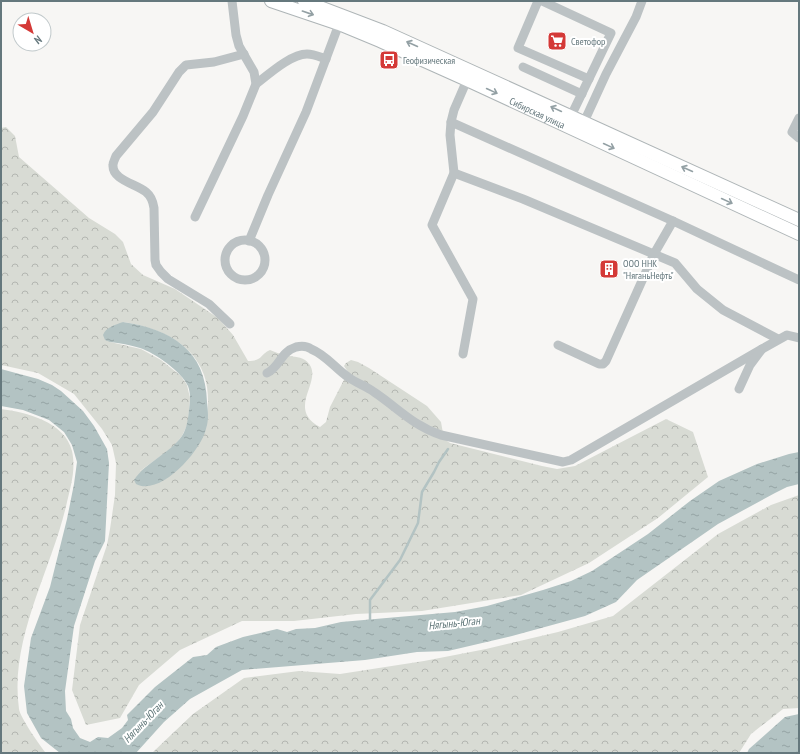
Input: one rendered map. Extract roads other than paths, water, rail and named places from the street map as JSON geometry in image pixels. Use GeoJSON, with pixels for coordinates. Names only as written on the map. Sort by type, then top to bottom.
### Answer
{"type":"FeatureCollection","features":[{"type":"Feature","properties":{"kind":"main road","name":"Сибирская улица"},"geometry":{"type":"LineString","coordinates":[[271,1],[339,24],[380,41],[799,234]]}},
{"type":"Feature","properties":{"kind":"main road","name":"Сибирская улица"},"geometry":{"type":"LineString","coordinates":[[304,1],[383,31],[799,220]]}},
{"type":"Feature","properties":{"kind":"main road"},"geometry":{"type":"LineString","coordinates":[[754,214],[761,202]]}},
{"type":"Feature","properties":{"kind":"lane"},"geometry":{"type":"LineString","coordinates":[[195,217],[243,116],[256,84],[254,72],[239,46],[236,35],[232,1]]}},
{"type":"Feature","properties":{"kind":"lane"},"geometry":{"type":"LineString","coordinates":[[538,1],[518,48],[589,80]]}},
{"type":"Feature","properties":{"kind":"lane"},"geometry":{"type":"LineString","coordinates":[[542,1],[611,33],[571,116]]}},
{"type":"Feature","properties":{"kind":"lane"},"geometry":{"type":"LineString","coordinates":[[584,122],[606,74],[636,17],[642,1]]}},
{"type":"Feature","properties":{"kind":"lane"},"geometry":{"type":"LineString","coordinates":[[249,241],[268,195],[306,112],[339,24]]}},
{"type":"Feature","properties":{"kind":"lane"},"geometry":{"type":"LineString","coordinates":[[230,324],[209,304],[168,279],[161,272],[154,260],[153,201],[146,192],[139,187],[121,179],[114,169],[113,164],[116,156],[140,129],[153,112],[178,72],[186,65],[214,62],[244,54]]}},
{"type":"Feature","properties":{"kind":"lane"},"geometry":{"type":"LineString","coordinates":[[256,84],[287,62],[302,54],[312,54],[326,59]]}},
{"type":"Feature","properties":{"kind":"lane"},"geometry":{"type":"LineString","coordinates":[[523,67],[582,94]]}},
{"type":"Feature","properties":{"kind":"lane"},"geometry":{"type":"LineString","coordinates":[[463,354],[473,299],[432,224],[454,173],[450,135],[451,122],[454,110],[467,80]]}},
{"type":"Feature","properties":{"kind":"lane"},"geometry":{"type":"LineString","coordinates":[[799,118],[792,132],[799,138]]}},
{"type":"Feature","properties":{"kind":"lane"},"geometry":{"type":"LineString","coordinates":[[451,122],[673,221],[799,280]]}},
{"type":"Feature","properties":{"kind":"lane"},"geometry":{"type":"LineString","coordinates":[[454,173],[523,199],[676,263],[697,289],[724,310],[778,339]]}},
{"type":"Feature","properties":{"kind":"lane"},"geometry":{"type":"LineString","coordinates":[[558,345],[598,364],[603,364],[606,361],[654,254],[673,221]]}},
{"type":"Feature","properties":{"kind":"lane"},"geometry":{"type":"LineString","coordinates":[[240,241],[249,241],[259,246],[263,251],[265,258],[264,265],[256,276],[243,280],[231,274],[225,262],[226,255],[228,249],[233,244],[240,241]]}},
{"type":"Feature","properties":{"kind":"lane"},"geometry":{"type":"LineString","coordinates":[[267,373],[273,369],[286,352],[303,346],[311,348],[328,359],[349,378],[374,392],[418,425],[428,430],[441,435],[563,462],[571,460],[778,339],[787,335],[799,338]]}},
{"type":"Feature","properties":{"kind":"lane"},"geometry":{"type":"LineString","coordinates":[[739,389],[750,365],[762,349]]}},
{"type":"Feature","properties":{"kind":"water"},"geometry":{"type":"Polygon","coordinates":[[[123,322],[156,330],[183,345],[193,356],[200,369],[205,384],[208,419],[203,438],[196,449],[178,470],[156,484],[146,486],[136,484],[134,480],[145,468],[171,448],[182,436],[188,420],[190,392],[185,380],[180,374],[160,358],[140,348],[105,340],[103,335],[106,330],[123,322]]]}},
{"type":"Feature","properties":{"kind":"water","name":"Нягынь-Юган"},"geometry":{"type":"Polygon","coordinates":[[[1,369],[38,379],[61,391],[83,411],[94,426],[107,449],[109,463],[105,541],[95,561],[74,626],[65,691],[66,711],[71,719],[73,728],[80,738],[90,742],[98,737],[108,738],[122,728],[128,720],[127,715],[155,687],[193,657],[207,655],[216,647],[243,637],[277,629],[287,632],[296,629],[315,628],[341,622],[455,612],[487,606],[571,581],[592,571],[648,534],[690,501],[719,481],[757,464],[799,452],[799,484],[787,487],[718,524],[637,580],[616,602],[585,616],[512,636],[448,651],[417,652],[365,660],[242,670],[190,699],[164,722],[136,753],[60,753],[41,738],[27,713],[24,686],[31,638],[50,587],[67,519],[77,462],[72,445],[64,432],[49,420],[23,410],[1,406],[1,369]]]}},
{"type":"Feature","properties":{"kind":"water"},"geometry":{"type":"Polygon","coordinates":[[[799,714],[799,752],[747,753],[749,749],[785,717],[799,714]]]}},
{"type":"Feature","properties":{"kind":"waterway"},"geometry":{"type":"LineString","coordinates":[[370,620],[370,600],[400,560],[418,523],[422,492],[448,449]]}},
{"type":"Feature","properties":{"kind":"place","name":"Светофор"},"geometry":{"type":"Point","coordinates":[557,41]}},
{"type":"Feature","properties":{"kind":"place","name":"Геофизическая"},"geometry":{"type":"Point","coordinates":[389,60]}},
{"type":"Feature","properties":{"kind":"place","name":"ООО ННК \"НяганьНефть\""},"geometry":{"type":"Point","coordinates":[609,269]}}]}
